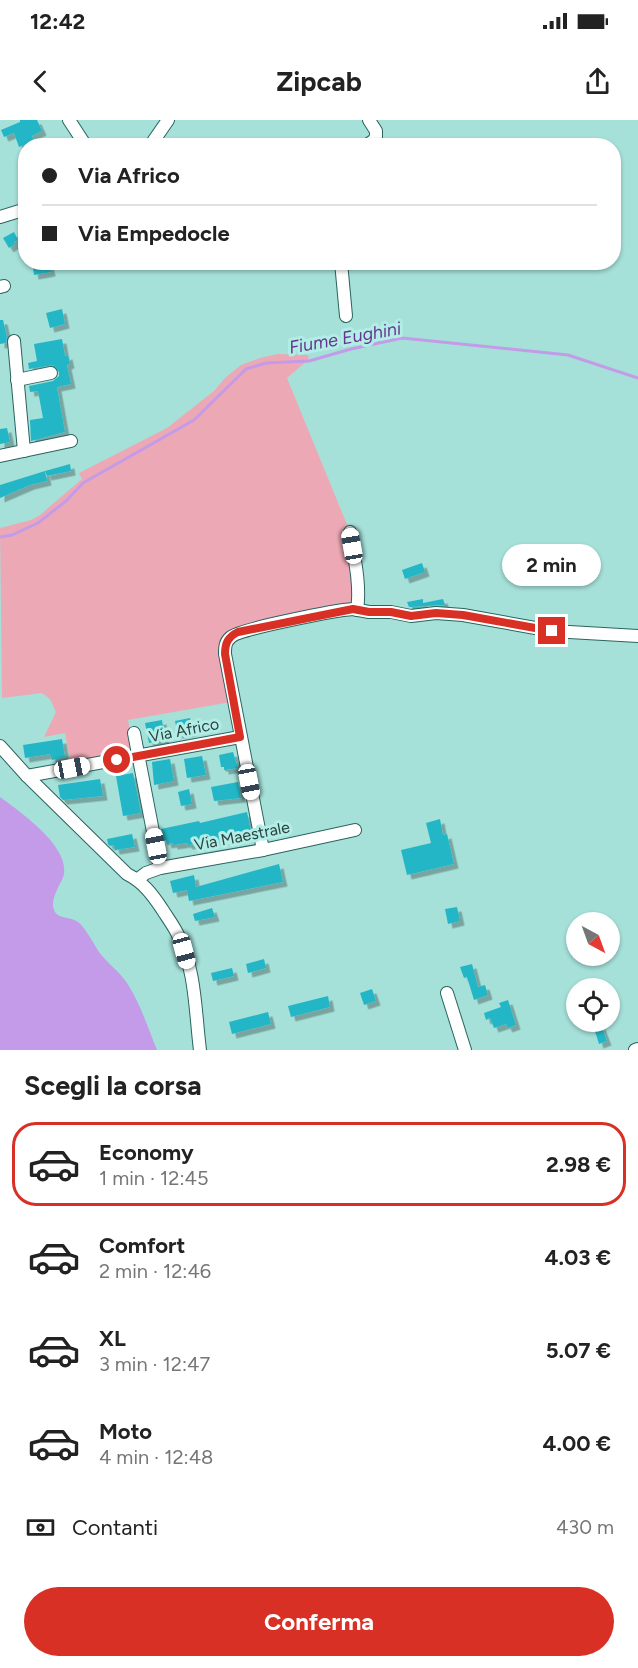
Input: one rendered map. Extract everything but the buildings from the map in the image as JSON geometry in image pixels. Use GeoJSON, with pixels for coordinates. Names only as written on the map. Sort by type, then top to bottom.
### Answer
{"type":"FeatureCollection","features":[{"type":"Feature","properties":{"kind":"street"},"geometry":{"type":"LineString","coordinates":[[69,120],[81,138]]}},
{"type":"Feature","properties":{"kind":"street"},"geometry":{"type":"LineString","coordinates":[[156,138],[168,120]]}},
{"type":"Feature","properties":{"kind":"street"},"geometry":{"type":"LineString","coordinates":[[369,120],[376,131],[375,138]]}},
{"type":"Feature","properties":{"kind":"street"},"geometry":{"type":"LineString","coordinates":[[0,216],[18,211]]}},
{"type":"Feature","properties":{"kind":"street"},"geometry":{"type":"LineString","coordinates":[[342,270],[346,316]]}},
{"type":"Feature","properties":{"kind":"street"},"geometry":{"type":"LineString","coordinates":[[14,341],[24,451]]}},
{"type":"Feature","properties":{"kind":"street"},"geometry":{"type":"LineString","coordinates":[[17,380],[51,373]]}},
{"type":"Feature","properties":{"kind":"street"},"geometry":{"type":"LineString","coordinates":[[0,456],[71,441]]}},
{"type":"Feature","properties":{"kind":"street"},"geometry":{"type":"LineString","coordinates":[[350,532],[355,561],[357,610]]}},
{"type":"Feature","properties":{"kind":"street"},"geometry":{"type":"LineString","coordinates":[[263,850],[225,654],[225,644],[238,632],[342,610],[357,610],[411,616],[436,613],[463,615],[552,631],[638,636]]}},
{"type":"Feature","properties":{"kind":"street"},"geometry":{"type":"LineString","coordinates":[[134,733],[160,868]]}},
{"type":"Feature","properties":{"kind":"street","name":"Via Africo"},"geometry":{"type":"LineString","coordinates":[[27,777],[240,737]]}},
{"type":"Feature","properties":{"kind":"street"},"geometry":{"type":"LineString","coordinates":[[0,746],[27,777],[127,874],[138,879],[149,891],[177,933],[184,951],[196,1000],[200,1050]]}},
{"type":"Feature","properties":{"kind":"street","name":"Via Maestrale"},"geometry":{"type":"LineString","coordinates":[[138,879],[160,868],[263,850],[355,830]]}},
{"type":"Feature","properties":{"kind":"street"},"geometry":{"type":"LineString","coordinates":[[447,993],[465,1050]]}},
{"type":"Feature","properties":{"kind":"shaded area"},"geometry":{"type":"Polygon","coordinates":[[[278,354],[308,355],[309,359],[287,378],[348,527],[354,580],[353,601],[350,606],[229,634],[231,702],[128,720],[134,752],[71,765],[65,733],[44,737],[56,712],[50,699],[42,693],[2,698],[0,528],[31,520],[40,515],[82,479],[79,473],[167,428],[214,391],[241,365],[278,354]]]}},
{"type":"Feature","properties":{"kind":"shaded area"},"geometry":{"type":"Polygon","coordinates":[[[0,797],[44,833],[61,856],[64,868],[54,899],[54,910],[61,917],[75,920],[80,924],[102,956],[124,979],[140,1007],[157,1050],[0,1050],[0,797]]]}},
{"type":"Feature","properties":{"kind":"waterway","name":"Fiume Eughini"},"geometry":{"type":"LineString","coordinates":[[0,537],[12,535],[38,523],[66,501],[83,483],[194,420],[246,369],[266,363],[309,361],[402,338],[568,355],[638,378]]}},
{"type":"Feature","properties":{"kind":"route"},"geometry":{"type":"LineString","coordinates":[[117,760],[240,737],[225,654],[225,644],[232,635],[238,632],[353,609],[411,616],[436,613],[476,616],[552,631]]}}]}
